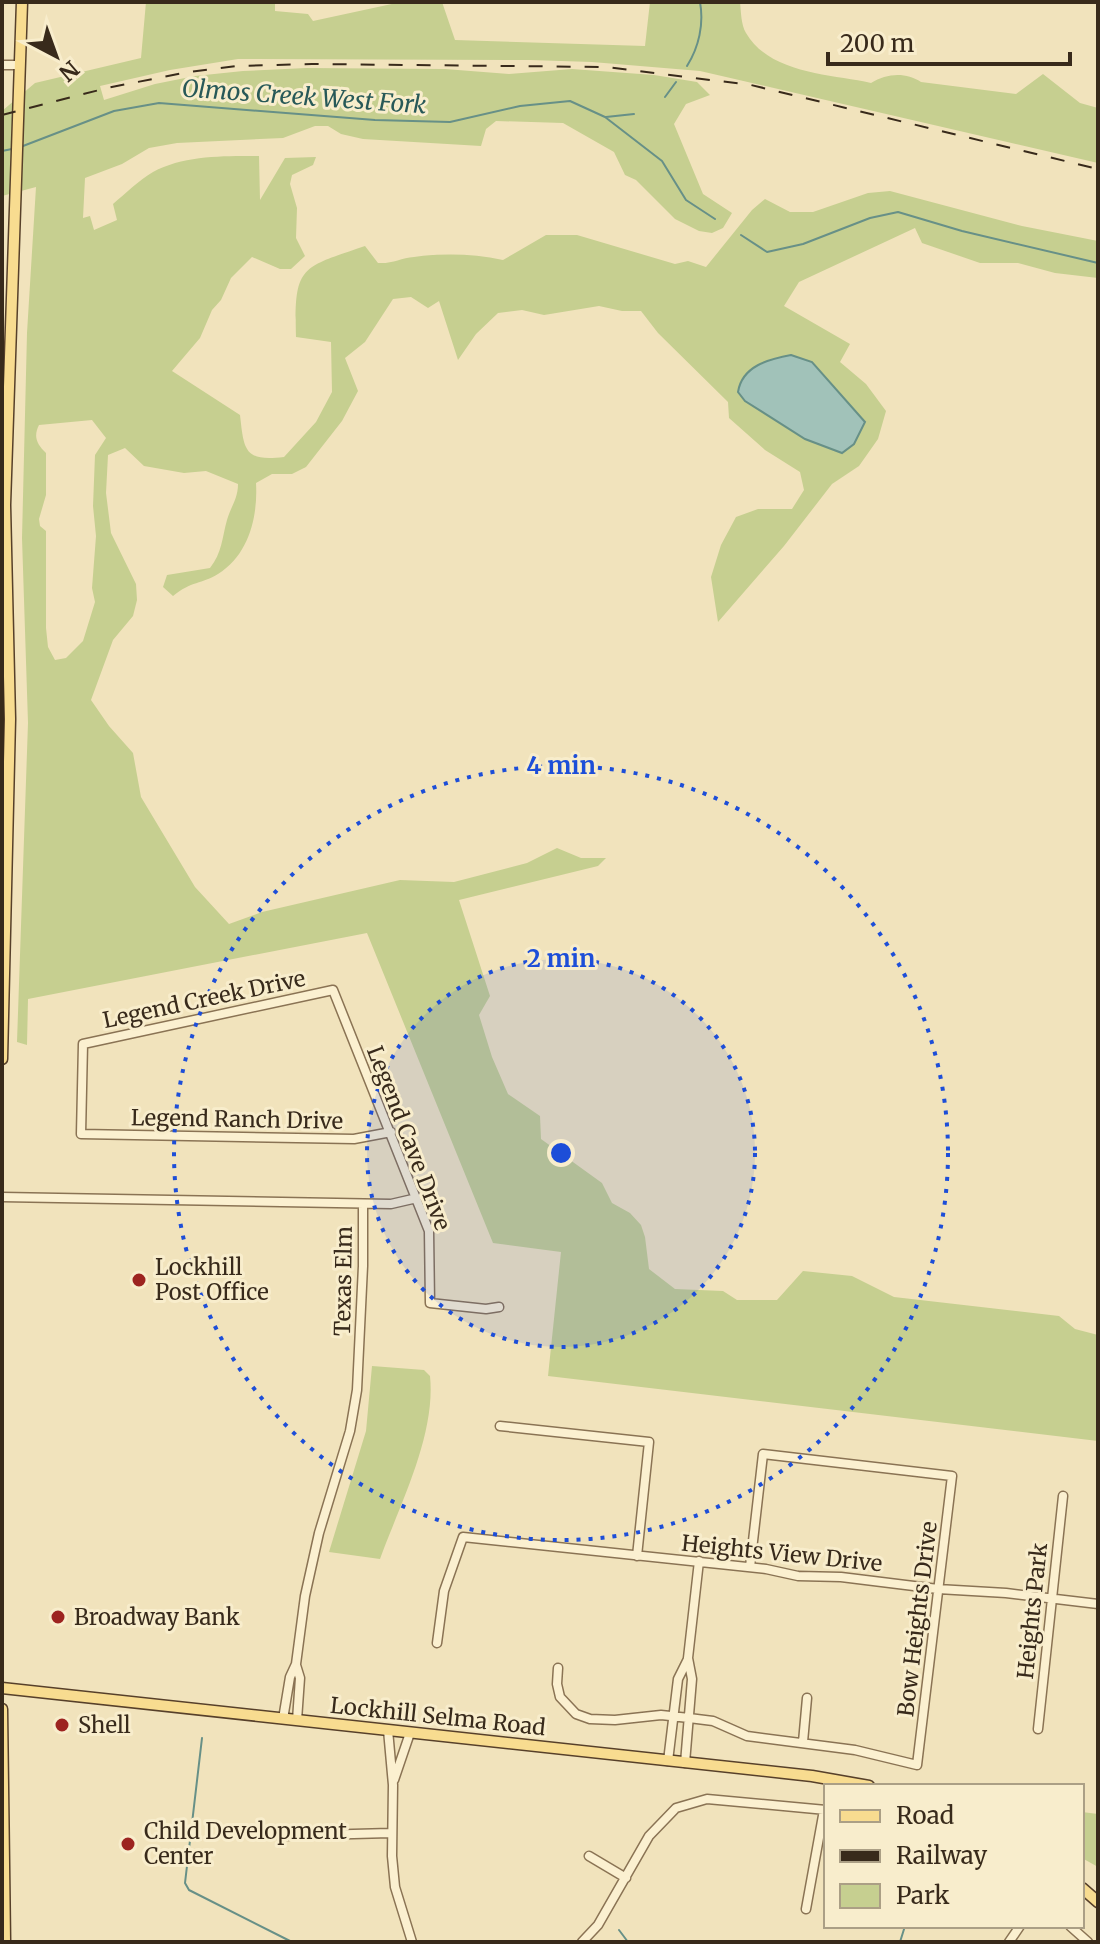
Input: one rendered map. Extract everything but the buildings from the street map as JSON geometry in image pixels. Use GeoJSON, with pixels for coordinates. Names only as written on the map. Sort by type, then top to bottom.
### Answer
{"type":"FeatureCollection","features":[{"type":"Feature","properties":{"kind":"main road"},"geometry":{"type":"LineString","coordinates":[[2,1059],[10,719],[5,505],[22,2]]}},
{"type":"Feature","properties":{"kind":"main road","name":"Lockhill Selma Road"},"geometry":{"type":"LineString","coordinates":[[2,1688],[812,1776],[858,1784]]}},
{"type":"Feature","properties":{"kind":"main road"},"geometry":{"type":"LineString","coordinates":[[2,1709],[5,1942]]}},
{"type":"Feature","properties":{"kind":"street"},"geometry":{"type":"LineString","coordinates":[[2,65],[20,65]]}},
{"type":"Feature","properties":{"kind":"street","name":"Legend Creek Drive"},"geometry":{"type":"LineString","coordinates":[[81,1134],[83,1044],[333,990]]}},
{"type":"Feature","properties":{"kind":"street","name":"Legend Cave Drive"},"geometry":{"type":"LineString","coordinates":[[333,990],[417,1198],[431,1242],[430,1303],[486,1309],[499,1307]]}},
{"type":"Feature","properties":{"kind":"street","name":"Legend Ranch Drive"},"geometry":{"type":"LineString","coordinates":[[81,1134],[354,1139],[391,1132]]}},
{"type":"Feature","properties":{"kind":"street","name":"Texas Elm"},"geometry":{"type":"LineString","coordinates":[[2,1197],[363,1204],[357,1390],[350,1431],[319,1533],[283,1719]]}},
{"type":"Feature","properties":{"kind":"street"},"geometry":{"type":"LineString","coordinates":[[363,1204],[402,1204],[417,1198]]}},
{"type":"Feature","properties":{"kind":"street"},"geometry":{"type":"LineString","coordinates":[[500,1426],[649,1442],[637,1556]]}},
{"type":"Feature","properties":{"kind":"street","name":"Bow Heights Drive"},"geometry":{"type":"LineString","coordinates":[[750,1567],[763,1454],[952,1476],[917,1765],[855,1750],[803,1742]]}},
{"type":"Feature","properties":{"kind":"street","name":"Heights Park"},"geometry":{"type":"LineString","coordinates":[[1038,1729],[1063,1496]]}},
{"type":"Feature","properties":{"kind":"street","name":"Heights View Drive"},"geometry":{"type":"LineString","coordinates":[[437,1643],[444,1591],[463,1537],[699,1561],[798,1576],[841,1577],[1098,1604]]}},
{"type":"Feature","properties":{"kind":"street"},"geometry":{"type":"LineString","coordinates":[[685,1763],[692,1679],[688,1658],[699,1561]]}},
{"type":"Feature","properties":{"kind":"street"},"geometry":{"type":"LineString","coordinates":[[668,1761],[678,1679],[688,1658]]}},
{"type":"Feature","properties":{"kind":"street","name":"Texas Elm"},"geometry":{"type":"LineString","coordinates":[[296,1664],[300,1678],[297,1720]]}},
{"type":"Feature","properties":{"kind":"street"},"geometry":{"type":"LineString","coordinates":[[558,1668],[560,1697],[576,1714],[603,1721],[644,1715],[674,1716],[713,1721],[747,1736],[803,1742],[807,1698]]}},
{"type":"Feature","properties":{"kind":"street"},"geometry":{"type":"LineString","coordinates":[[388,1730],[393,1785],[390,1833],[395,1887],[412,1942]]}},
{"type":"Feature","properties":{"kind":"street"},"geometry":{"type":"LineString","coordinates":[[393,1785],[410,1733]]}},
{"type":"Feature","properties":{"kind":"street"},"geometry":{"type":"LineString","coordinates":[[582,1942],[598,1925],[656,1827],[676,1808],[707,1799],[824,1810]]}},
{"type":"Feature","properties":{"kind":"street"},"geometry":{"type":"LineString","coordinates":[[806,1909],[824,1815]]}},
{"type":"Feature","properties":{"kind":"street"},"geometry":{"type":"LineString","coordinates":[[280,1836],[390,1833]]}},
{"type":"Feature","properties":{"kind":"street"},"geometry":{"type":"LineString","coordinates":[[589,1856],[626,1878]]}},
{"type":"Feature","properties":{"kind":"street"},"geometry":{"type":"LineString","coordinates":[[1072,1928],[1088,1942]]}},
{"type":"Feature","properties":{"kind":"green space"},"geometry":{"type":"Polygon","coordinates":[[[146,2],[275,2],[275,11],[308,14],[313,21],[401,2],[442,2],[455,40],[645,46],[650,2],[740,2],[744,30],[757,47],[770,57],[802,70],[871,83],[903,75],[921,82],[1016,94],[1043,74],[1080,103],[1098,108],[1098,163],[700,71],[530,60],[238,59],[100,86],[104,100],[155,84],[195,76],[306,68],[445,69],[509,74],[572,69],[654,75],[697,82],[710,95],[686,104],[674,124],[703,194],[732,213],[723,228],[712,233],[699,231],[675,219],[636,180],[625,175],[614,152],[563,123],[496,121],[486,129],[481,146],[363,139],[341,134],[328,126],[315,126],[283,138],[177,143],[149,148],[122,164],[85,178],[83,218],[90,216],[94,230],[117,220],[113,204],[137,183],[178,162],[259,156],[260,200],[285,158],[316,157],[313,165],[292,175],[290,184],[297,208],[296,238],[305,256],[291,269],[280,269],[252,257],[231,278],[200,338],[172,371],[240,415],[248,451],[271,458],[284,457],[316,422],[332,392],[331,342],[296,337],[300,282],[315,265],[365,246],[378,263],[448,255],[503,260],[546,235],[577,235],[675,264],[688,261],[706,267],[752,210],[765,199],[790,212],[813,212],[868,193],[890,191],[1022,226],[1098,241],[1098,278],[1055,273],[1018,263],[980,263],[922,243],[915,228],[799,282],[784,306],[850,344],[840,362],[866,384],[886,411],[878,439],[859,466],[832,484],[784,546],[718,622],[711,577],[721,545],[736,517],[758,509],[792,509],[804,490],[800,472],[765,450],[729,418],[728,402],[658,333],[641,311],[599,306],[544,315],[522,310],[498,313],[476,334],[458,360],[439,301],[428,308],[411,297],[393,299],[365,342],[345,358],[358,391],[342,421],[306,467],[292,474],[272,474],[256,483],[253,521],[244,546],[229,566],[218,574],[173,596],[163,587],[167,575],[210,568],[219,551],[238,484],[206,471],[184,473],[144,466],[125,448],[108,455],[106,493],[111,533],[136,584],[137,600],[133,616],[113,640],[91,700],[133,753],[141,797],[195,887],[229,924],[262,912],[400,880],[454,882],[527,863],[557,848],[581,858],[606,858],[598,866],[459,900],[490,996],[479,1015],[508,1094],[540,1116],[541,1139],[602,1183],[612,1203],[630,1213],[641,1225],[649,1269],[675,1289],[723,1291],[737,1300],[777,1300],[803,1271],[852,1276],[894,1297],[1059,1316],[1075,1329],[1098,1335],[1098,1441],[548,1376],[561,1252],[493,1243],[367,933],[28,999],[27,1045],[17,1042],[28,723],[22,538],[27,333],[36,187],[2,196],[2,111],[35,83],[141,58],[146,2]],[[92,420],[39,425],[36,433],[38,443],[46,453],[46,495],[39,519],[40,526],[46,531],[46,628],[48,647],[55,660],[66,658],[83,641],[95,602],[92,588],[96,536],[93,506],[95,455],[106,438],[92,420]]]}},
{"type":"Feature","properties":{"kind":"green space"},"geometry":{"type":"Polygon","coordinates":[[[372,1366],[424,1370],[430,1376],[428,1422],[422,1445],[380,1559],[329,1552],[366,1431],[372,1366]]]}},
{"type":"Feature","properties":{"kind":"green space"},"geometry":{"type":"Polygon","coordinates":[[[1084,1812],[1098,1814],[1098,1867],[1084,1859],[1084,1812]]]}},
{"type":"Feature","properties":{"kind":"water"},"geometry":{"type":"Polygon","coordinates":[[[791,355],[812,362],[865,422],[854,444],[842,453],[805,439],[745,401],[738,392],[745,376],[758,365],[791,355]]]}},
{"type":"Feature","properties":{"kind":"waterway"},"geometry":{"type":"LineString","coordinates":[[687,66],[700,35],[700,2]]}},
{"type":"Feature","properties":{"kind":"waterway"},"geometry":{"type":"LineString","coordinates":[[665,97],[676,82]]}},
{"type":"Feature","properties":{"kind":"waterway","name":"Olmos Creek West Fork"},"geometry":{"type":"LineString","coordinates":[[23,146],[114,111],[159,103],[375,120],[450,122],[520,106],[570,101],[605,117],[662,161],[686,200],[715,219]]}},
{"type":"Feature","properties":{"kind":"waterway"},"geometry":{"type":"LineString","coordinates":[[606,117],[634,114]]}},
{"type":"Feature","properties":{"kind":"waterway","name":"Olmos Creek West Fork"},"geometry":{"type":"LineString","coordinates":[[2,151],[12,149]]}},
{"type":"Feature","properties":{"kind":"waterway"},"geometry":{"type":"LineString","coordinates":[[741,235],[767,252],[803,244],[870,218],[898,212],[962,231],[1098,263]]}},
{"type":"Feature","properties":{"kind":"waterway"},"geometry":{"type":"LineString","coordinates":[[202,1738],[185,1883],[189,1890],[292,1942]]}},
{"type":"Feature","properties":{"kind":"waterway"},"geometry":{"type":"LineString","coordinates":[[900,1942],[904,1928]]}},
{"type":"Feature","properties":{"kind":"waterway"},"geometry":{"type":"LineString","coordinates":[[619,1930],[628,1942]]}},
{"type":"Feature","properties":{"kind":"railway"},"geometry":{"type":"LineString","coordinates":[[2,115],[107,88],[237,66],[606,67],[751,85],[1098,169]]}},
{"type":"Feature","properties":{"kind":"place","name":"Lockhill Post Office"},"geometry":{"type":"Point","coordinates":[139,1280]}},
{"type":"Feature","properties":{"kind":"place","name":"Broadway Bank"},"geometry":{"type":"Point","coordinates":[58,1617]}},
{"type":"Feature","properties":{"kind":"place","name":"Shell"},"geometry":{"type":"Point","coordinates":[62,1725]}},
{"type":"Feature","properties":{"kind":"place","name":"Child Development Center"},"geometry":{"type":"Point","coordinates":[128,1844]}}]}
